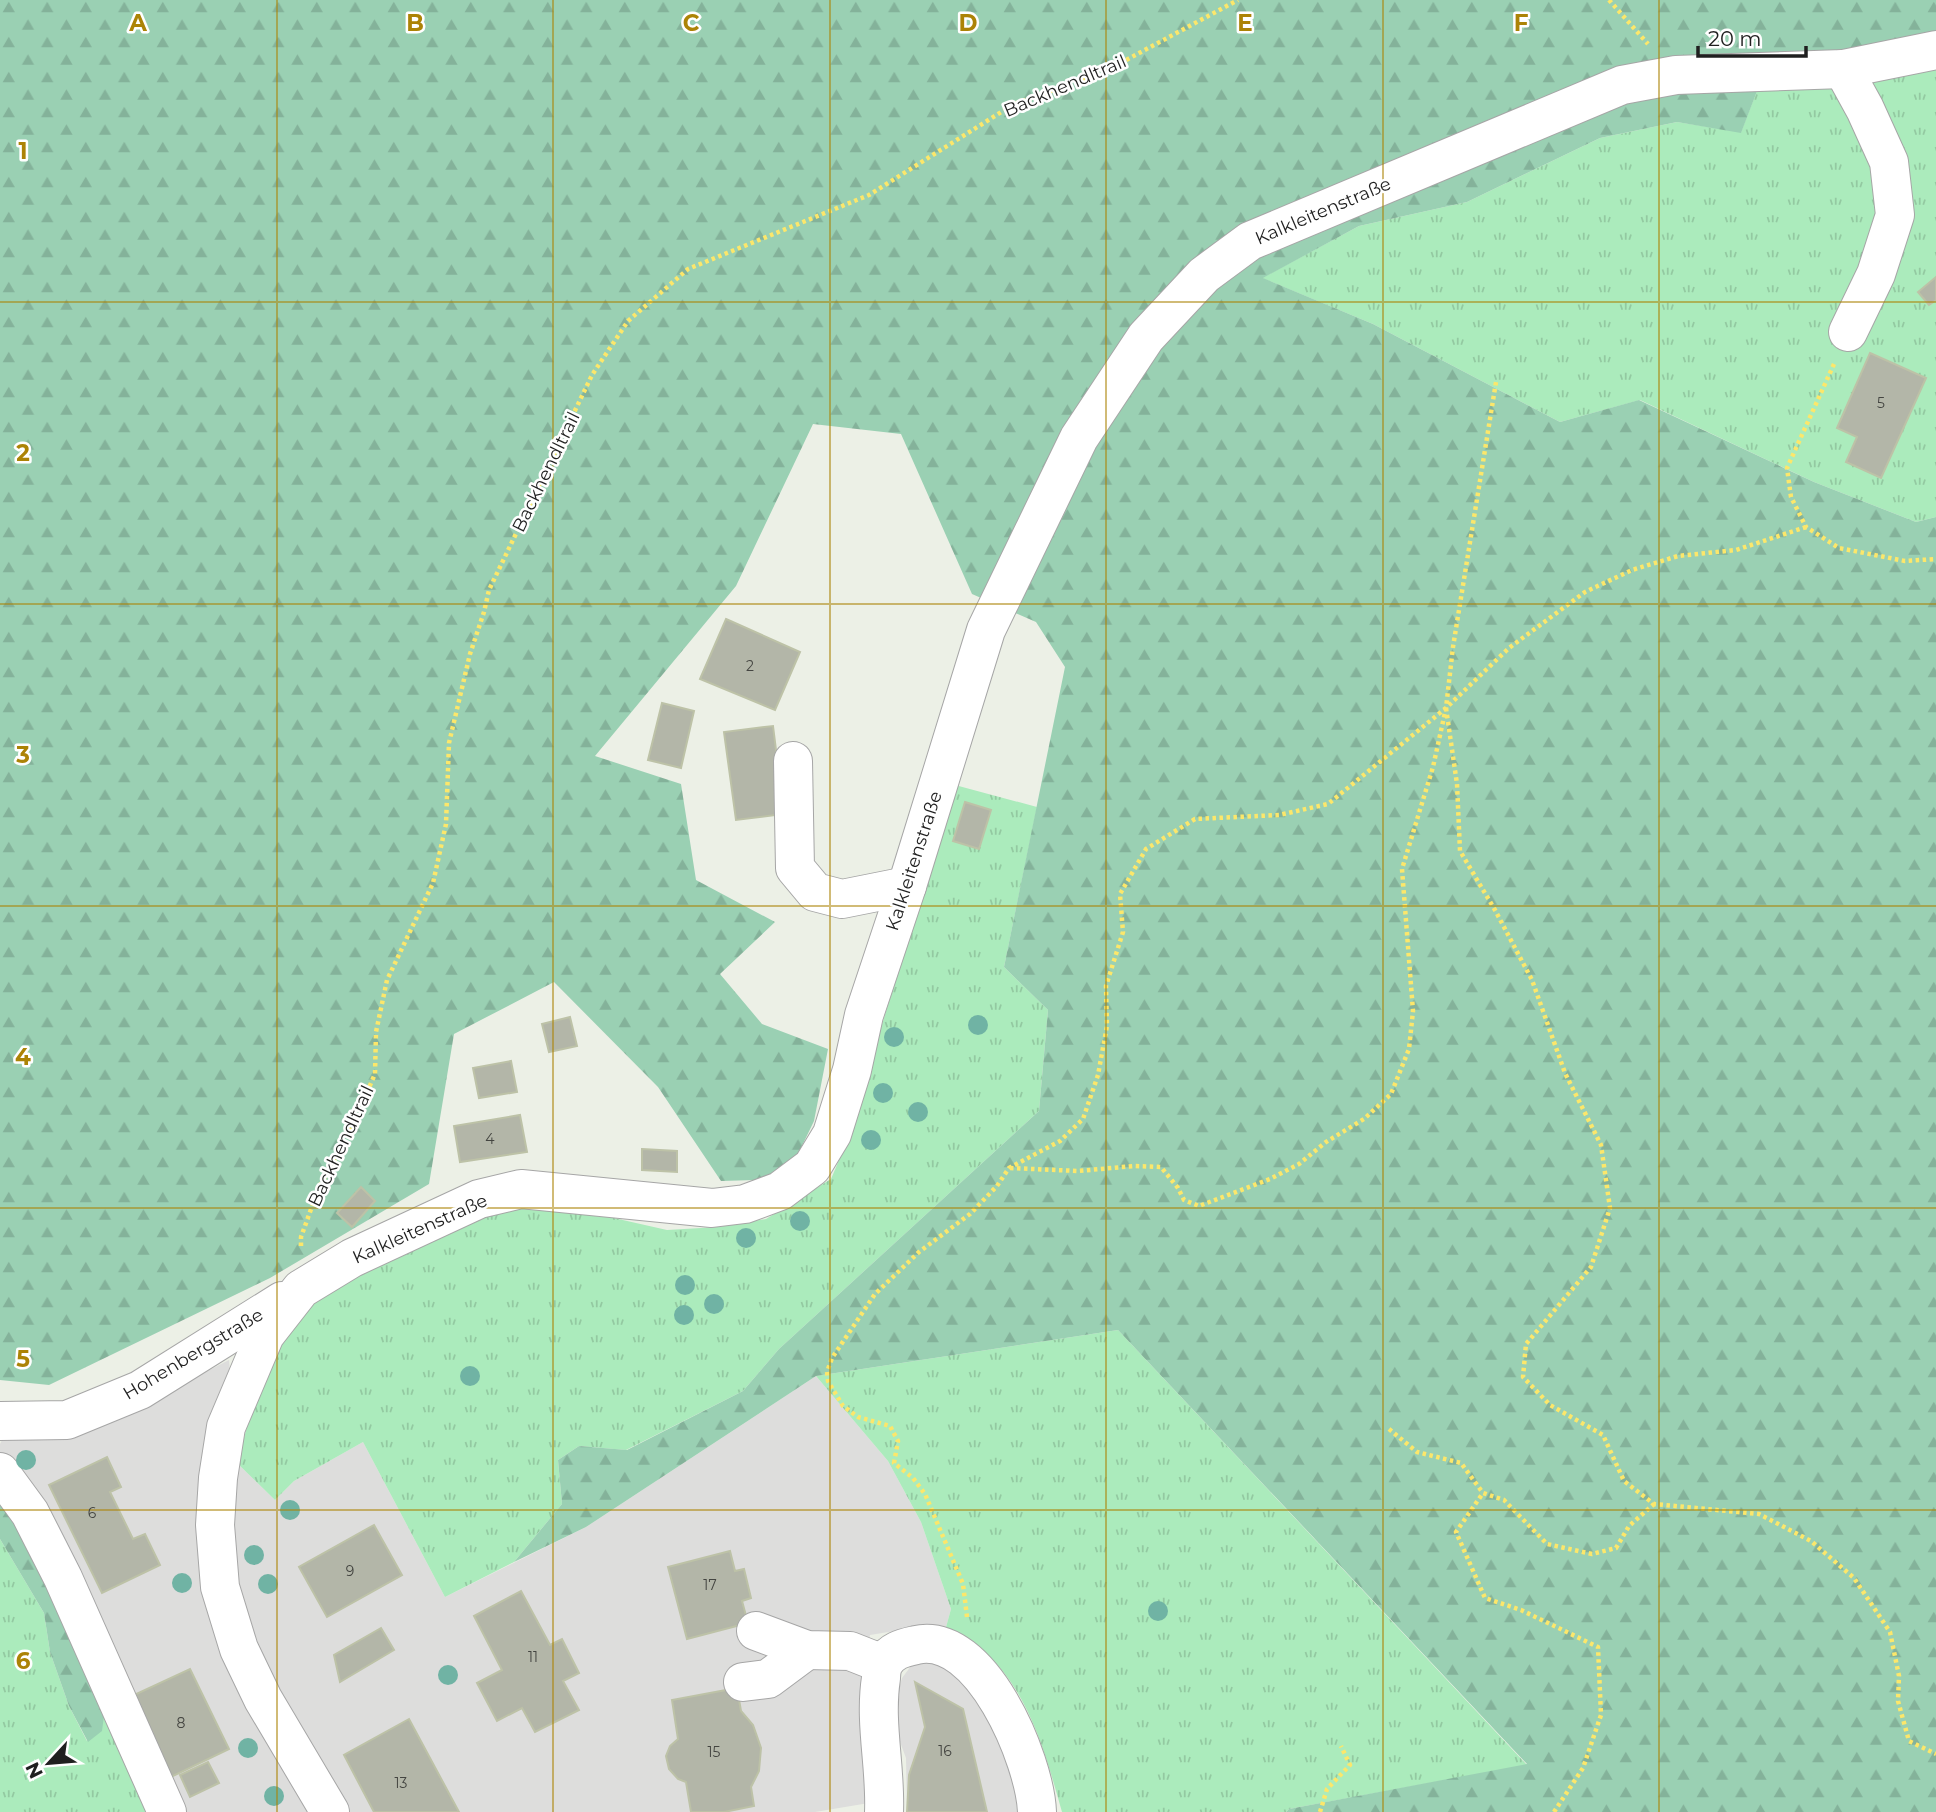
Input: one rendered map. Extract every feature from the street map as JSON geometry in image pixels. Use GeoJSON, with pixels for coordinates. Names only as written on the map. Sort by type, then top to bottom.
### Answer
{"type":"FeatureCollection","features":[{"type":"Feature","properties":{"kind":"street","name":"Kalkleitenstraße"},"geometry":{"type":"LineString","coordinates":[[330,1812],[263,1699],[239,1649],[220,1587],[215,1525],[218,1478],[226,1427],[265,1335],[301,1289],[352,1258],[479,1199],[521,1189],[712,1208],[745,1204],[780,1191],[812,1167],[832,1133],[852,1070],[864,1015],[907,886],[986,629],[1079,438],[1146,337],[1204,275],[1250,241],[1622,85],[1676,75],[1843,69],[1936,50]]}},
{"type":"Feature","properties":{"kind":"street"},"geometry":{"type":"LineString","coordinates":[[1843,69],[1865,108],[1889,162],[1895,215],[1876,274],[1848,332]]}},
{"type":"Feature","properties":{"kind":"street"},"geometry":{"type":"LineString","coordinates":[[793,761],[795,868],[815,892],[842,898],[907,886]]}},
{"type":"Feature","properties":{"kind":"street","name":"Hohenbergstraße"},"geometry":{"type":"LineString","coordinates":[[0,1421],[67,1420],[140,1390],[301,1289]]}},
{"type":"Feature","properties":{"kind":"street"},"geometry":{"type":"LineString","coordinates":[[0,1472],[30,1513],[62,1578],[167,1812]]}},
{"type":"Feature","properties":{"kind":"street"},"geometry":{"type":"LineString","coordinates":[[756,1631],[807,1650],[850,1651],[883,1664]]}},
{"type":"Feature","properties":{"kind":"street"},"geometry":{"type":"LineString","coordinates":[[884,1812],[878,1696],[883,1664],[896,1650],[926,1643],[945,1646],[972,1665],[1000,1705],[1025,1756],[1037,1812]]}},
{"type":"Feature","properties":{"kind":"street"},"geometry":{"type":"LineString","coordinates":[[743,1682],[768,1679],[807,1650]]}},
{"type":"Feature","properties":{"kind":"path","name":"Backhendltrail"},"geometry":{"type":"LineString","coordinates":[[301,1289],[301,1237],[319,1187],[344,1144],[375,1074],[376,1032],[387,980],[433,883],[446,824],[449,743],[470,654],[489,590],[592,375],[628,321],[688,269],[869,195],[1014,104],[1100,74],[1238,0]]}},
{"type":"Feature","properties":{"kind":"path"},"geometry":{"type":"LineString","coordinates":[[1609,0],[1676,75]]}},
{"type":"Feature","properties":{"kind":"path"},"geometry":{"type":"LineString","coordinates":[[1848,332],[1787,468],[1791,497],[1806,527],[1839,548],[1905,561],[1936,558]]}},
{"type":"Feature","properties":{"kind":"path"},"geometry":{"type":"LineString","coordinates":[[1009,1168],[1078,1171],[1134,1166],[1161,1167],[1184,1200],[1199,1206],[1270,1179],[1299,1164],[1326,1142],[1364,1119],[1391,1094],[1409,1049],[1413,1011],[1402,869],[1433,767],[1446,708],[1453,647],[1496,382]]}},
{"type":"Feature","properties":{"kind":"path"},"geometry":{"type":"LineString","coordinates":[[945,1646],[967,1619],[963,1584],[945,1538],[925,1494],[913,1478],[894,1462],[898,1441],[890,1426],[858,1417],[843,1406],[828,1381],[827,1371],[832,1357],[875,1294],[919,1252],[970,1214],[997,1186],[1009,1168],[1060,1141],[1083,1119],[1098,1075],[1107,1026],[1106,986],[1123,932],[1120,894],[1146,849],[1195,819],[1279,815],[1328,804],[1446,708],[1509,648],[1585,592],[1632,570],[1678,556],[1736,550],[1806,527]]}},
{"type":"Feature","properties":{"kind":"path"},"geometry":{"type":"LineString","coordinates":[[1446,708],[1457,784],[1460,851],[1532,980],[1565,1073],[1601,1145],[1609,1208],[1591,1267],[1526,1345],[1523,1377],[1550,1405],[1602,1435],[1624,1481],[1654,1504],[1759,1514],[1811,1541],[1854,1578],[1890,1632],[1899,1676],[1898,1701],[1909,1741],[1936,1755]]}},
{"type":"Feature","properties":{"kind":"path"},"geometry":{"type":"LineString","coordinates":[[1389,1429],[1418,1452],[1461,1463],[1483,1493],[1504,1500],[1547,1544],[1592,1553],[1616,1548],[1629,1526],[1654,1504]]}},
{"type":"Feature","properties":{"kind":"path"},"geometry":{"type":"LineString","coordinates":[[1483,1493],[1456,1532],[1485,1598],[1521,1610],[1598,1647],[1601,1715],[1583,1768],[1554,1812]]}},
{"type":"Feature","properties":{"kind":"path"},"geometry":{"type":"LineString","coordinates":[[1320,1812],[1327,1788],[1350,1765],[1341,1746]]}},
{"type":"Feature","properties":{"kind":"shaded area"},"geometry":{"type":"Polygon","coordinates":[[[229,1360],[237,1463],[275,1500],[294,1481],[363,1442],[445,1597],[586,1527],[816,1376],[888,1461],[921,1522],[951,1609],[945,1631],[919,1627],[870,1635],[861,1676],[869,1803],[815,1812],[180,1812],[0,1455],[0,1444],[2,1440],[33,1440],[75,1431],[159,1396],[229,1360]]]}},
{"type":"Feature","properties":{"kind":"shaded area"},"geometry":{"type":"Polygon","coordinates":[[[940,1664],[958,1673],[992,1719],[1016,1784],[1019,1812],[907,1812],[906,1758],[896,1731],[897,1696],[902,1678],[911,1666],[940,1664]]]}},
{"type":"Feature","properties":{"kind":"green space"},"geometry":{"type":"Polygon","coordinates":[[[0,0],[1936,0],[1936,45],[1769,60],[1741,133],[1677,122],[1600,138],[1467,202],[1359,226],[1263,278],[1373,324],[1560,422],[1639,400],[1814,482],[1916,522],[1936,517],[1936,1812],[1286,1812],[1289,1809],[1527,1764],[1118,1330],[816,1376],[586,1527],[514,1562],[562,1504],[558,1460],[579,1446],[627,1450],[743,1391],[779,1349],[1039,1111],[1048,1010],[1004,967],[1065,667],[1036,622],[972,594],[901,434],[813,424],[736,586],[595,756],[681,784],[696,880],[775,922],[720,974],[762,1024],[828,1049],[814,1121],[786,1179],[721,1181],[658,1087],[554,982],[454,1034],[429,1184],[270,1278],[49,1385],[0,1380],[0,0]]]}},
{"type":"Feature","properties":{"kind":"green space"},"geometry":{"type":"Polygon","coordinates":[[[1936,45],[1936,517],[1916,522],[1814,482],[1640,400],[1560,422],[1373,324],[1262,278],[1359,226],[1467,202],[1600,138],[1677,122],[1741,132],[1769,60],[1936,45]]]}},
{"type":"Feature","properties":{"kind":"green space"},"geometry":{"type":"Polygon","coordinates":[[[955,785],[1037,807],[1004,967],[1048,1010],[1039,1111],[779,1349],[743,1391],[626,1450],[579,1446],[558,1460],[562,1504],[514,1562],[445,1597],[363,1442],[294,1481],[275,1500],[237,1463],[269,1362],[304,1309],[401,1246],[517,1206],[605,1216],[667,1230],[718,1227],[766,1219],[831,1179],[845,1146],[955,785]]]}},
{"type":"Feature","properties":{"kind":"green space"},"geometry":{"type":"Polygon","coordinates":[[[1118,1330],[1527,1765],[1289,1809],[1286,1812],[1062,1812],[1036,1731],[1010,1681],[992,1660],[971,1643],[945,1631],[951,1609],[921,1522],[888,1461],[816,1376],[1118,1330]]]}},
{"type":"Feature","properties":{"kind":"green space"},"geometry":{"type":"Polygon","coordinates":[[[0,1496],[106,1701],[102,1731],[88,1742],[69,1706],[50,1652],[44,1613],[0,1539],[0,1496]]]}},
{"type":"Feature","properties":{"kind":"green space"},"geometry":{"type":"Polygon","coordinates":[[[0,1539],[44,1613],[50,1652],[69,1706],[87,1741],[106,1701],[156,1812],[0,1812],[0,1539]]]}},
{"type":"Feature","properties":{"kind":"building"},"geometry":{"type":"Polygon","coordinates":[[[1936,277],[1936,300],[1929,305],[1918,292],[1936,277]]]}},
{"type":"Feature","properties":{"kind":"building"},"geometry":{"type":"Polygon","coordinates":[[[1870,353],[1926,378],[1881,478],[1846,462],[1857,437],[1837,428],[1870,353]]]}},
{"type":"Feature","properties":{"kind":"building"},"geometry":{"type":"Polygon","coordinates":[[[726,619],[800,652],[775,710],[700,679],[726,619]]]}},
{"type":"Feature","properties":{"kind":"building"},"geometry":{"type":"Polygon","coordinates":[[[662,703],[694,711],[681,768],[648,760],[662,703]]]}},
{"type":"Feature","properties":{"kind":"building"},"geometry":{"type":"Polygon","coordinates":[[[773,726],[784,814],[736,820],[724,732],[773,726]]]}},
{"type":"Feature","properties":{"kind":"building"},"geometry":{"type":"Polygon","coordinates":[[[965,802],[991,810],[979,849],[953,841],[965,802]]]}},
{"type":"Feature","properties":{"kind":"building"},"geometry":{"type":"Polygon","coordinates":[[[570,1017],[577,1046],[549,1052],[542,1024],[570,1017]]]}},
{"type":"Feature","properties":{"kind":"building"},"geometry":{"type":"Polygon","coordinates":[[[511,1061],[517,1092],[479,1098],[473,1068],[511,1061]]]}},
{"type":"Feature","properties":{"kind":"building"},"geometry":{"type":"Polygon","coordinates":[[[520,1115],[527,1152],[460,1162],[454,1126],[520,1115]]]}},
{"type":"Feature","properties":{"kind":"building"},"geometry":{"type":"Polygon","coordinates":[[[642,1149],[677,1151],[677,1172],[642,1170],[642,1149]]]}},
{"type":"Feature","properties":{"kind":"building"},"geometry":{"type":"Polygon","coordinates":[[[361,1187],[375,1201],[352,1227],[337,1213],[361,1187]]]}},
{"type":"Feature","properties":{"kind":"building"},"geometry":{"type":"Polygon","coordinates":[[[107,1457],[121,1487],[110,1492],[133,1539],[145,1534],[160,1565],[102,1593],[49,1485],[107,1457]]]}},
{"type":"Feature","properties":{"kind":"building"},"geometry":{"type":"Polygon","coordinates":[[[374,1525],[402,1575],[327,1617],[299,1567],[374,1525]]]}},
{"type":"Feature","properties":{"kind":"building"},"geometry":{"type":"Polygon","coordinates":[[[730,1551],[735,1571],[744,1569],[751,1598],[742,1601],[748,1623],[687,1639],[668,1567],[730,1551]]]}},
{"type":"Feature","properties":{"kind":"building"},"geometry":{"type":"Polygon","coordinates":[[[521,1591],[550,1645],[562,1639],[579,1673],[563,1681],[579,1710],[535,1732],[522,1708],[497,1721],[477,1683],[502,1670],[474,1616],[521,1591]]]}},
{"type":"Feature","properties":{"kind":"building"},"geometry":{"type":"Polygon","coordinates":[[[381,1628],[394,1650],[340,1682],[334,1655],[381,1628]]]}},
{"type":"Feature","properties":{"kind":"building"},"geometry":{"type":"Polygon","coordinates":[[[190,1669],[229,1749],[171,1777],[132,1696],[190,1669]]]}},
{"type":"Feature","properties":{"kind":"building"},"geometry":{"type":"Polygon","coordinates":[[[915,1682],[963,1709],[987,1812],[907,1812],[909,1775],[925,1727],[915,1682]]]}},
{"type":"Feature","properties":{"kind":"building"},"geometry":{"type":"Polygon","coordinates":[[[737,1688],[741,1711],[753,1725],[761,1748],[759,1771],[751,1787],[754,1806],[724,1812],[691,1812],[686,1782],[678,1779],[669,1769],[666,1756],[670,1746],[678,1739],[672,1700],[737,1688]]]}},
{"type":"Feature","properties":{"kind":"building"},"geometry":{"type":"Polygon","coordinates":[[[409,1719],[459,1812],[374,1812],[344,1755],[409,1719]]]}},
{"type":"Feature","properties":{"kind":"building"},"geometry":{"type":"Polygon","coordinates":[[[208,1762],[219,1783],[190,1797],[180,1775],[208,1762]]]}}]}
